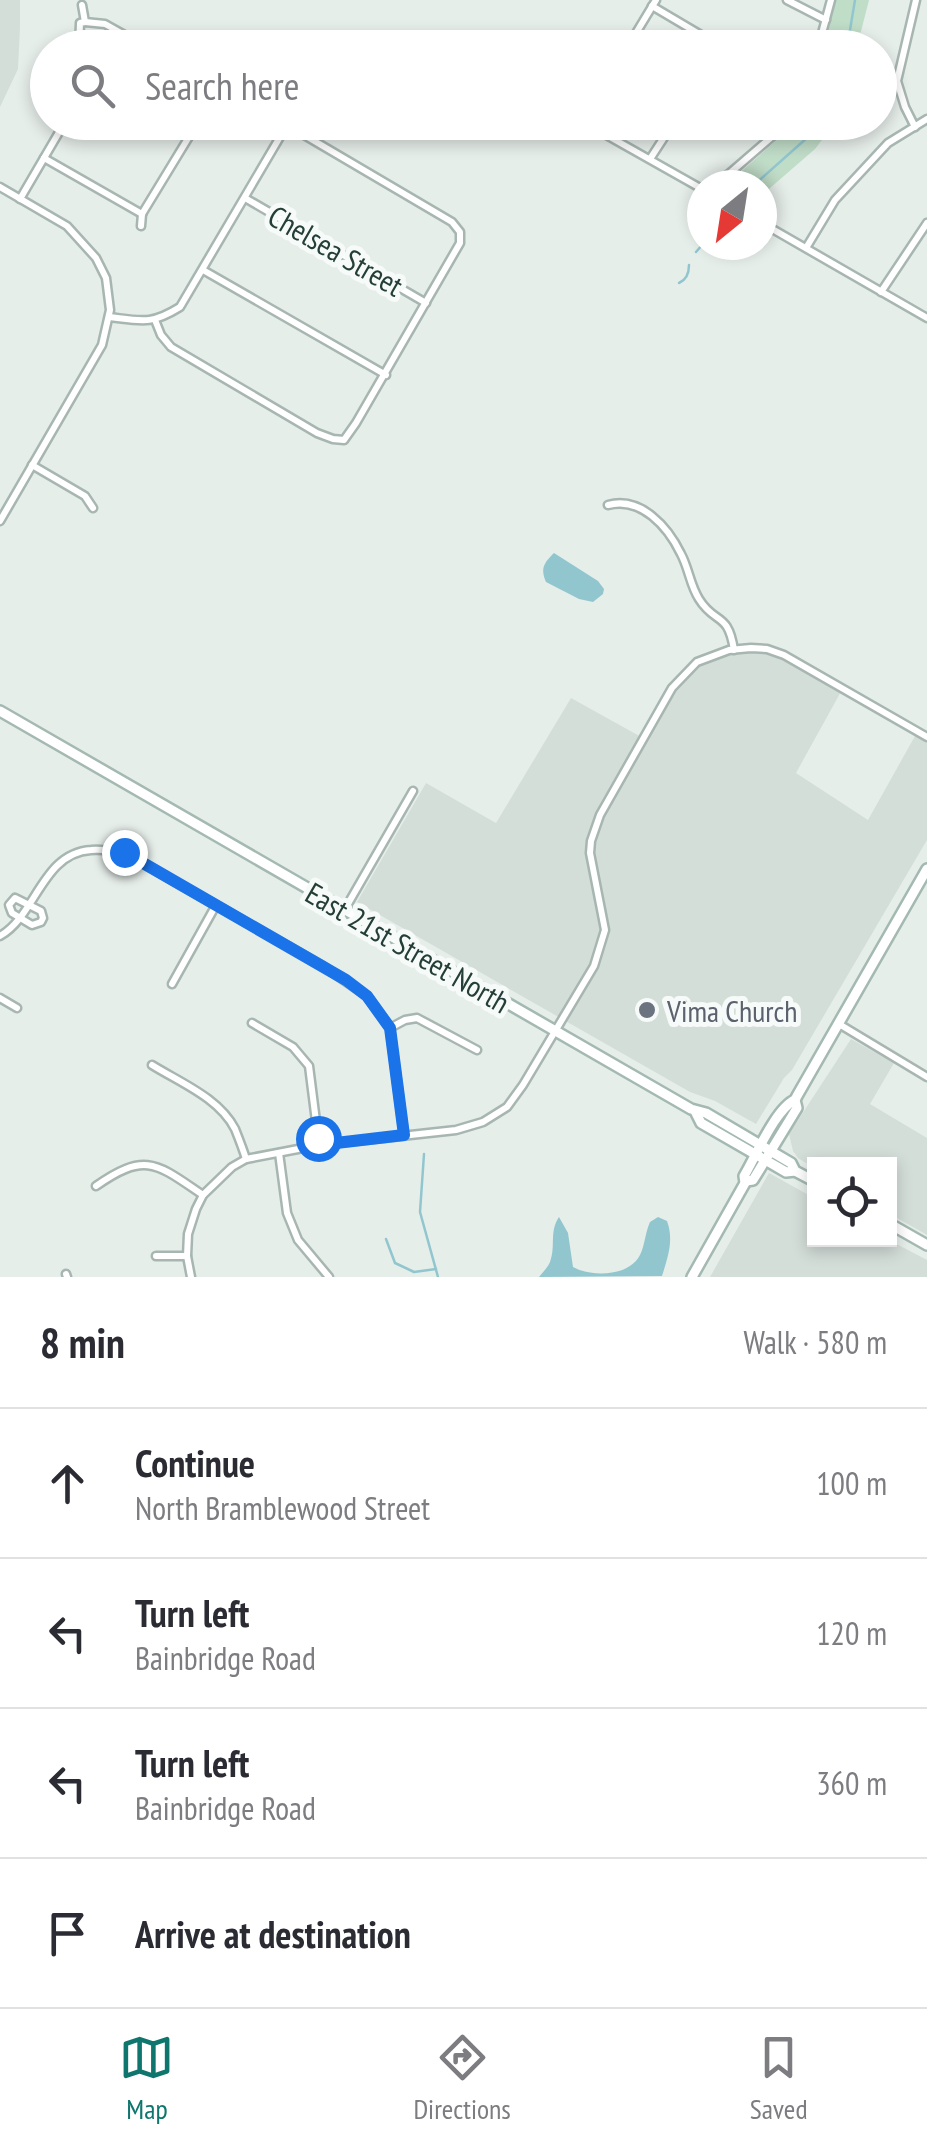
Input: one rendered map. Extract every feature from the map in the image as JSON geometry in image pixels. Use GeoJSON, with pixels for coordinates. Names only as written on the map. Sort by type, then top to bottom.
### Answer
{"type":"FeatureCollection","features":[{"type":"Feature","properties":{"kind":"main road","name":"East 21st Street North"},"geometry":{"type":"LineString","coordinates":[[0,711],[695,1111],[706,1113],[764,1153]]}},
{"type":"Feature","properties":{"kind":"main road"},"geometry":{"type":"LineString","coordinates":[[692,1277],[746,1181],[744,1176],[764,1153],[788,1102],[795,1100],[927,869]]}},
{"type":"Feature","properties":{"kind":"main road"},"geometry":{"type":"LineString","coordinates":[[695,1111],[700,1122],[764,1153],[786,1172],[794,1167]]}},
{"type":"Feature","properties":{"kind":"main road"},"geometry":{"type":"LineString","coordinates":[[738,1132],[779,1126]]}},
{"type":"Feature","properties":{"kind":"main road"},"geometry":{"type":"LineString","coordinates":[[779,1126],[794,1167],[807,1177]]}},
{"type":"Feature","properties":{"kind":"main road"},"geometry":{"type":"LineString","coordinates":[[897,1228],[927,1246]]}},
{"type":"Feature","properties":{"kind":"street"},"geometry":{"type":"LineString","coordinates":[[788,0],[826,20]]}},
{"type":"Feature","properties":{"kind":"street"},"geometry":{"type":"LineString","coordinates":[[823,30],[831,0]]}},
{"type":"Feature","properties":{"kind":"street"},"geometry":{"type":"LineString","coordinates":[[638,30],[654,3],[695,30]]}},
{"type":"Feature","properties":{"kind":"street"},"geometry":{"type":"LineString","coordinates":[[915,127],[897,81],[915,3],[924,10]]}},
{"type":"Feature","properties":{"kind":"street"},"geometry":{"type":"LineString","coordinates":[[82,5],[85,22]]}},
{"type":"Feature","properties":{"kind":"street"},"geometry":{"type":"LineString","coordinates":[[80,30],[80,22],[105,24],[116,30]]}},
{"type":"Feature","properties":{"kind":"street"},"geometry":{"type":"LineString","coordinates":[[897,138],[927,119]]}},
{"type":"Feature","properties":{"kind":"street"},"geometry":{"type":"LineString","coordinates":[[20,199],[54,140]]}},
{"type":"Feature","properties":{"kind":"street"},"geometry":{"type":"LineString","coordinates":[[141,226],[142,214],[187,140]]}},
{"type":"Feature","properties":{"kind":"street"},"geometry":{"type":"LineString","coordinates":[[109,317],[145,322],[180,307],[276,140]]}},
{"type":"Feature","properties":{"kind":"street"},"geometry":{"type":"LineString","coordinates":[[155,320],[171,347],[317,433],[344,440],[386,375],[460,243],[460,232],[438,213],[312,140]]}},
{"type":"Feature","properties":{"kind":"street"},"geometry":{"type":"LineString","coordinates":[[616,140],[687,180]]}},
{"type":"Feature","properties":{"kind":"street"},"geometry":{"type":"LineString","coordinates":[[650,159],[662,140]]}},
{"type":"Feature","properties":{"kind":"street"},"geometry":{"type":"LineString","coordinates":[[733,170],[767,140]]}},
{"type":"Feature","properties":{"kind":"street"},"geometry":{"type":"LineString","coordinates":[[806,248],[835,200],[893,140]]}},
{"type":"Feature","properties":{"kind":"street"},"geometry":{"type":"LineString","coordinates":[[44,158],[142,214]]}},
{"type":"Feature","properties":{"kind":"street"},"geometry":{"type":"LineString","coordinates":[[0,187],[67,226],[96,258],[106,278],[110,310],[102,345],[0,521]]}},
{"type":"Feature","properties":{"kind":"street","name":"Chelsea Street"},"geometry":{"type":"LineString","coordinates":[[245,198],[426,303]]}},
{"type":"Feature","properties":{"kind":"street"},"geometry":{"type":"LineString","coordinates":[[881,292],[927,223]]}},
{"type":"Feature","properties":{"kind":"street"},"geometry":{"type":"LineString","coordinates":[[777,232],[927,318]]}},
{"type":"Feature","properties":{"kind":"street"},"geometry":{"type":"LineString","coordinates":[[203,270],[386,375]]}},
{"type":"Feature","properties":{"kind":"street"},"geometry":{"type":"LineString","coordinates":[[32,465],[85,496],[93,508]]}},
{"type":"Feature","properties":{"kind":"street"},"geometry":{"type":"LineString","coordinates":[[608,505],[635,505],[660,523],[680,553],[698,598],[728,626],[734,650]]}},
{"type":"Feature","properties":{"kind":"street"},"geometry":{"type":"LineString","coordinates":[[190,1277],[188,1234],[196,1208],[203,1195],[232,1167],[246,1160],[319,1145],[456,1130],[483,1122],[507,1107],[594,966],[605,930],[590,854],[600,814],[672,688],[698,662],[734,650],[767,649],[927,736]]}},
{"type":"Feature","properties":{"kind":"street"},"geometry":{"type":"LineString","coordinates":[[345,910],[413,792]]}},
{"type":"Feature","properties":{"kind":"street"},"geometry":{"type":"LineString","coordinates":[[0,936],[21,918],[43,881],[62,860],[88,849],[124,852],[346,980],[367,996],[390,1028],[404,1135]]}},
{"type":"Feature","properties":{"kind":"street"},"geometry":{"type":"LineString","coordinates":[[19,898],[41,911],[43,918],[37,924],[21,918],[10,909],[12,901],[19,898]]}},
{"type":"Feature","properties":{"kind":"street"},"geometry":{"type":"LineString","coordinates":[[172,984],[216,905]]}},
{"type":"Feature","properties":{"kind":"street"},"geometry":{"type":"LineString","coordinates":[[0,998],[17,1008]]}},
{"type":"Feature","properties":{"kind":"street"},"geometry":{"type":"LineString","coordinates":[[390,1028],[417,1018],[476,1050]]}},
{"type":"Feature","properties":{"kind":"street"},"geometry":{"type":"LineString","coordinates":[[252,1022],[293,1047],[308,1066],[319,1145]]}},
{"type":"Feature","properties":{"kind":"street"},"geometry":{"type":"LineString","coordinates":[[838,1024],[927,1077]]}},
{"type":"Feature","properties":{"kind":"street"},"geometry":{"type":"LineString","coordinates":[[152,1066],[214,1103],[225,1114],[246,1160]]}},
{"type":"Feature","properties":{"kind":"street"},"geometry":{"type":"LineString","coordinates":[[278,1153],[292,1226],[298,1240],[330,1277]]}},
{"type":"Feature","properties":{"kind":"street"},"geometry":{"type":"LineString","coordinates":[[96,1186],[119,1170],[151,1164],[203,1195]]}},
{"type":"Feature","properties":{"kind":"street"},"geometry":{"type":"LineString","coordinates":[[156,1256],[188,1256]]}},
{"type":"Feature","properties":{"kind":"shaded area"},"geometry":{"type":"Polygon","coordinates":[[[0,0],[20,0],[20,28],[18,69],[0,107],[0,0]]]}},
{"type":"Feature","properties":{"kind":"shaded area"},"geometry":{"type":"Polygon","coordinates":[[[734,650],[784,655],[843,688],[796,773],[868,820],[915,736],[927,742],[927,840],[756,1124],[690,1092],[357,902],[426,783],[496,823],[571,698],[643,738],[672,688],[697,662],[734,650]]]}},
{"type":"Feature","properties":{"kind":"shaded area"},"geometry":{"type":"Polygon","coordinates":[[[851,1039],[894,1063],[870,1104],[927,1138],[927,1235],[897,1218],[897,1157],[807,1157],[807,1164],[793,1151],[789,1134],[851,1039]]]}},
{"type":"Feature","properties":{"kind":"shaded area"},"geometry":{"type":"Polygon","coordinates":[[[769,1173],[807,1194],[807,1247],[897,1244],[927,1260],[927,1277],[710,1277],[769,1173]]]}},
{"type":"Feature","properties":{"kind":"green space"},"geometry":{"type":"Polygon","coordinates":[[[836,0],[869,0],[861,30],[828,30],[836,0]]]}},
{"type":"Feature","properties":{"kind":"green space"},"geometry":{"type":"Polygon","coordinates":[[[777,140],[822,140],[777,182],[777,170],[743,170],[777,140]]]}},
{"type":"Feature","properties":{"kind":"water"},"geometry":{"type":"Polygon","coordinates":[[[554,553],[598,581],[603,594],[593,602],[546,582],[544,566],[554,553]]]}},
{"type":"Feature","properties":{"kind":"water"},"geometry":{"type":"Polygon","coordinates":[[[559,1217],[568,1233],[573,1267],[599,1273],[619,1271],[635,1262],[650,1222],[658,1217],[667,1221],[670,1242],[662,1276],[539,1277],[550,1262],[559,1217]]]}},
{"type":"Feature","properties":{"kind":"waterway"},"geometry":{"type":"LineString","coordinates":[[850,30],[855,0]]}},
{"type":"Feature","properties":{"kind":"waterway"},"geometry":{"type":"LineString","coordinates":[[771,170],[805,140]]}},
{"type":"Feature","properties":{"kind":"waterway"},"geometry":{"type":"LineString","coordinates":[[679,283],[687,276],[689,265]]}},
{"type":"Feature","properties":{"kind":"waterway"},"geometry":{"type":"LineString","coordinates":[[424,1154],[420,1212],[438,1277]]}},
{"type":"Feature","properties":{"kind":"waterway"},"geometry":{"type":"LineString","coordinates":[[386,1239],[395,1263],[414,1272],[436,1269]]}},
{"type":"Feature","properties":{"kind":"place","name":"Vima Church"},"geometry":{"type":"Point","coordinates":[647,1010]}},
{"type":"Feature","properties":{"kind":"route"},"geometry":{"type":"LineString","coordinates":[[124,852],[346,980],[367,996],[390,1028],[404,1135],[319,1145],[318,1138]]}}]}
